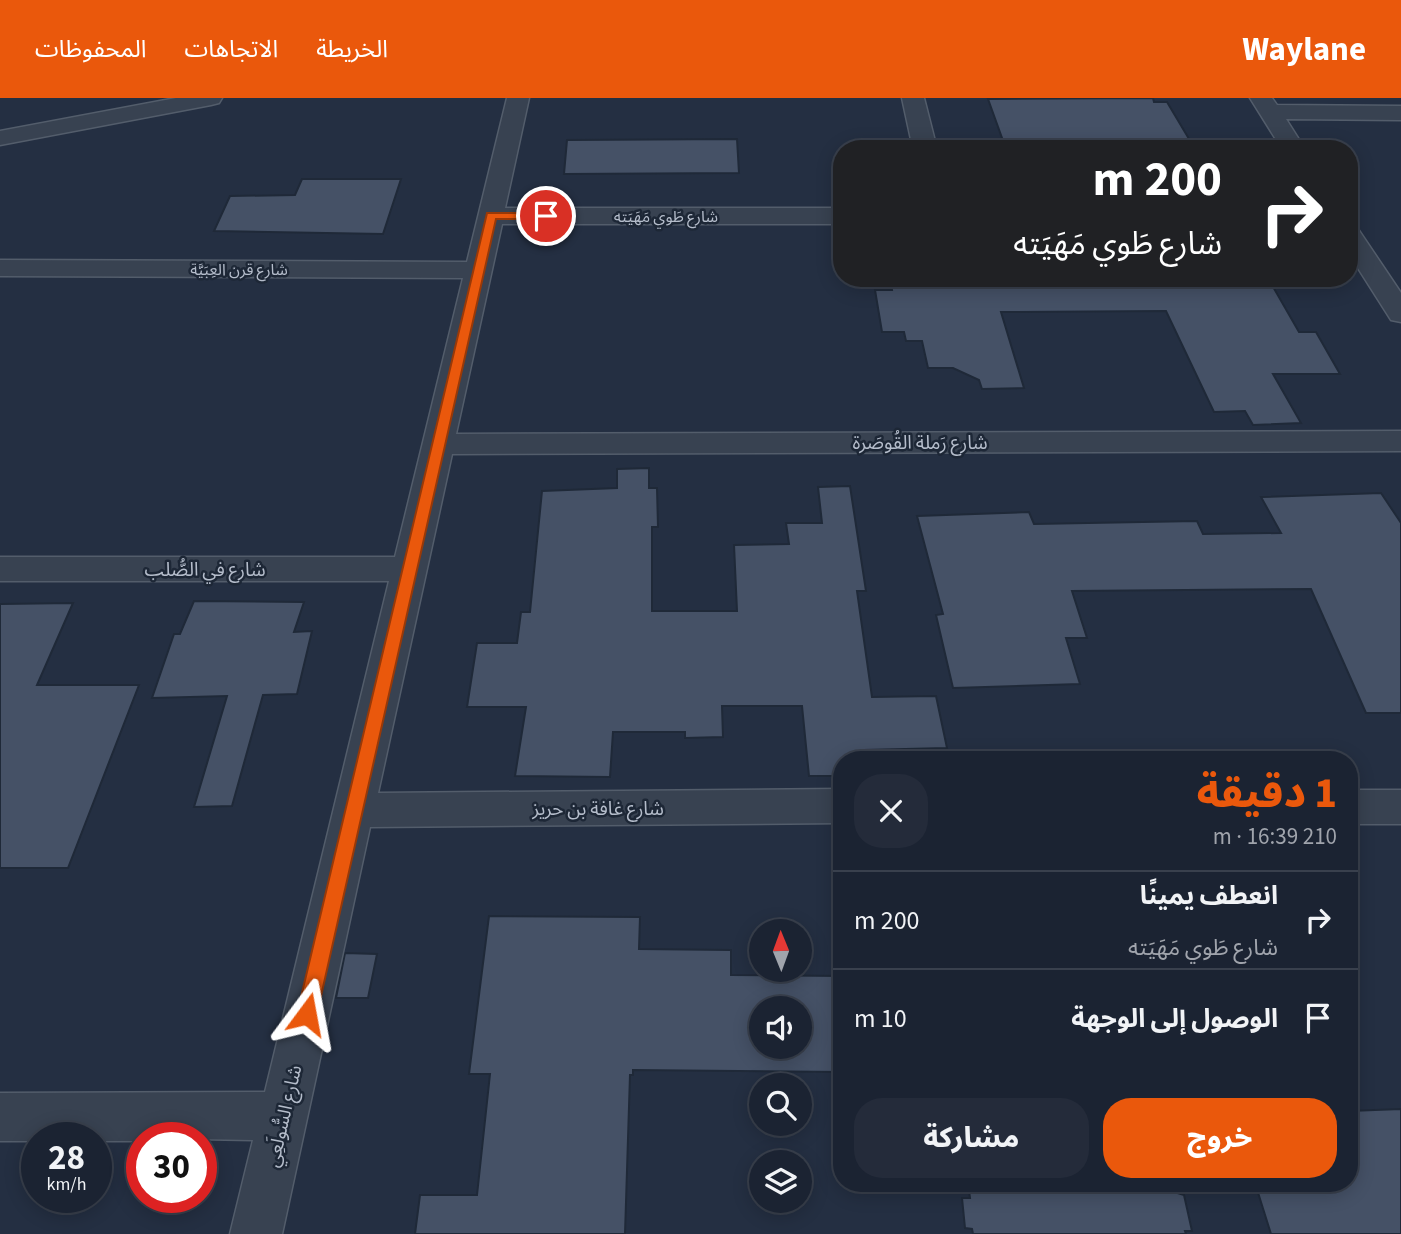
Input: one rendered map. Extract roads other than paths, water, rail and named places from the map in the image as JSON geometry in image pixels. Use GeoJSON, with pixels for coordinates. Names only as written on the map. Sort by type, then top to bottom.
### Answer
{"type":"FeatureCollection","features":[{"type":"Feature","properties":{"kind":"street"},"geometry":{"type":"LineString","coordinates":[[0,138],[211,98]]}},
{"type":"Feature","properties":{"kind":"street","name":"شارع السُّولَعِي"},"geometry":{"type":"LineString","coordinates":[[256,1234],[518,98]]}},
{"type":"Feature","properties":{"kind":"street"},"geometry":{"type":"LineString","coordinates":[[913,98],[923,140]]}},
{"type":"Feature","properties":{"kind":"street"},"geometry":{"type":"LineString","coordinates":[[1266,105],[1401,113]]}},
{"type":"Feature","properties":{"kind":"street"},"geometry":{"type":"LineString","coordinates":[[1266,105],[1288,140]]}},
{"type":"Feature","properties":{"kind":"street","name":"شارع طَوي مَهَيَته"},"geometry":{"type":"LineString","coordinates":[[491,216],[833,216]]}},
{"type":"Feature","properties":{"kind":"street"},"geometry":{"type":"LineString","coordinates":[[1358,248],[1401,314]]}},
{"type":"Feature","properties":{"kind":"street","name":"شارع قرن العِبَيَّة"},"geometry":{"type":"LineString","coordinates":[[0,268],[479,270]]}},
{"type":"Feature","properties":{"kind":"street","name":"شارع رَملة القُوصَرة"},"geometry":{"type":"LineString","coordinates":[[439,444],[1401,441]]}},
{"type":"Feature","properties":{"kind":"street","name":"شارع في الصُّلب"},"geometry":{"type":"LineString","coordinates":[[0,569],[410,569]]}},
{"type":"Feature","properties":{"kind":"street","name":"شارع غافة بن حريز"},"geometry":{"type":"LineString","coordinates":[[354,810],[833,806]]}},
{"type":"Feature","properties":{"kind":"street"},"geometry":{"type":"LineString","coordinates":[[1358,807],[1401,807]]}},
{"type":"Feature","properties":{"kind":"street"},"geometry":{"type":"LineString","coordinates":[[0,1117],[284,1116]]}}]}
